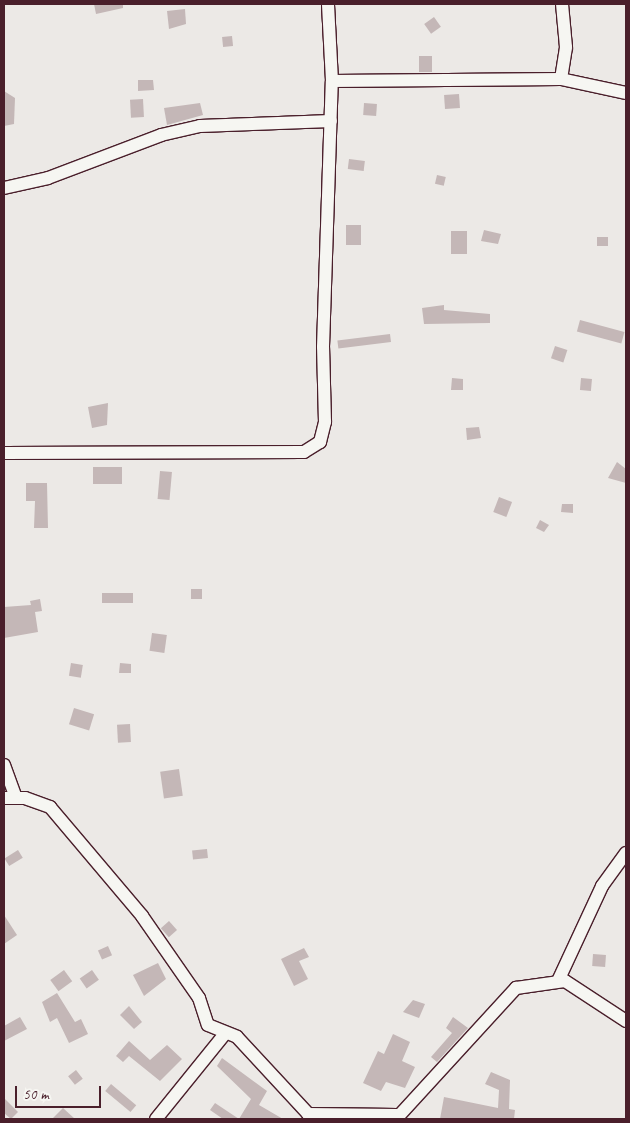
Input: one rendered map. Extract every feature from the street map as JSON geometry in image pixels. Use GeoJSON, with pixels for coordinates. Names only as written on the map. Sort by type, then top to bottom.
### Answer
{"type":"FeatureCollection","features":[{"type":"Feature","properties":{"kind":"street"},"geometry":{"type":"LineString","coordinates":[[4,453],[304,452],[320,442],[325,422],[332,81],[328,4]]}},
{"type":"Feature","properties":{"kind":"street"},"geometry":{"type":"LineString","coordinates":[[561,79],[566,48],[562,4]]}},
{"type":"Feature","properties":{"kind":"street"},"geometry":{"type":"LineString","coordinates":[[332,81],[561,79],[626,93]]}},
{"type":"Feature","properties":{"kind":"street"},"geometry":{"type":"LineString","coordinates":[[4,188],[48,178],[138,143],[200,126],[331,121]]}},
{"type":"Feature","properties":{"kind":"street"},"geometry":{"type":"LineString","coordinates":[[4,765],[9,797],[50,807],[146,922],[199,998],[208,1024],[224,1035],[237,1037],[311,1116],[397,1117],[473,1038],[506,995],[528,984],[558,981],[578,987],[626,1021]]}},
{"type":"Feature","properties":{"kind":"street"},"geometry":{"type":"LineString","coordinates":[[558,981],[602,886],[626,852]]}},
{"type":"Feature","properties":{"kind":"street"},"geometry":{"type":"LineString","coordinates":[[156,1119],[224,1035]]}},
{"type":"Feature","properties":{"kind":"building"},"geometry":{"type":"Polygon","coordinates":[[[94,4],[123,4],[123,8],[96,14],[94,4]]]}},
{"type":"Feature","properties":{"kind":"building"},"geometry":{"type":"Polygon","coordinates":[[[185,9],[186,24],[169,29],[167,11],[185,9]]]}},
{"type":"Feature","properties":{"kind":"building"},"geometry":{"type":"Polygon","coordinates":[[[434,17],[441,27],[431,34],[424,24],[434,17]]]}},
{"type":"Feature","properties":{"kind":"building"},"geometry":{"type":"Polygon","coordinates":[[[232,36],[233,46],[223,47],[222,37],[232,36]]]}},
{"type":"Feature","properties":{"kind":"building"},"geometry":{"type":"Polygon","coordinates":[[[419,56],[432,56],[432,72],[419,72],[419,56]]]}},
{"type":"Feature","properties":{"kind":"building"},"geometry":{"type":"Polygon","coordinates":[[[138,80],[153,80],[154,90],[138,91],[138,80]]]}},
{"type":"Feature","properties":{"kind":"building"},"geometry":{"type":"Polygon","coordinates":[[[4,91],[15,98],[14,124],[4,126],[4,91]]]}},
{"type":"Feature","properties":{"kind":"building"},"geometry":{"type":"Polygon","coordinates":[[[459,94],[460,108],[445,109],[444,95],[459,94]]]}},
{"type":"Feature","properties":{"kind":"building"},"geometry":{"type":"Polygon","coordinates":[[[143,99],[144,117],[131,118],[130,100],[143,99]]]}},
{"type":"Feature","properties":{"kind":"building"},"geometry":{"type":"Polygon","coordinates":[[[200,103],[203,115],[167,125],[164,108],[200,103]]]}},
{"type":"Feature","properties":{"kind":"building"},"geometry":{"type":"Polygon","coordinates":[[[364,103],[377,104],[376,116],[363,115],[364,103]]]}},
{"type":"Feature","properties":{"kind":"building"},"geometry":{"type":"Polygon","coordinates":[[[349,159],[365,161],[364,171],[348,169],[349,159]]]}},
{"type":"Feature","properties":{"kind":"building"},"geometry":{"type":"Polygon","coordinates":[[[437,175],[446,177],[444,186],[435,184],[437,175]]]}},
{"type":"Feature","properties":{"kind":"building"},"geometry":{"type":"Polygon","coordinates":[[[346,225],[361,225],[361,245],[346,245],[346,225]]]}},
{"type":"Feature","properties":{"kind":"building"},"geometry":{"type":"Polygon","coordinates":[[[484,230],[501,234],[498,244],[481,241],[484,230]]]}},
{"type":"Feature","properties":{"kind":"building"},"geometry":{"type":"Polygon","coordinates":[[[451,231],[467,231],[467,254],[451,254],[451,231]]]}},
{"type":"Feature","properties":{"kind":"building"},"geometry":{"type":"Polygon","coordinates":[[[597,237],[608,237],[608,246],[597,246],[597,237]]]}},
{"type":"Feature","properties":{"kind":"building"},"geometry":{"type":"Polygon","coordinates":[[[444,305],[444,310],[490,314],[490,323],[424,324],[422,308],[444,305]]]}},
{"type":"Feature","properties":{"kind":"building"},"geometry":{"type":"Polygon","coordinates":[[[580,320],[624,332],[621,343],[577,332],[580,320]]]}},
{"type":"Feature","properties":{"kind":"building"},"geometry":{"type":"Polygon","coordinates":[[[390,334],[391,342],[338,348],[337,340],[390,334]]]}},
{"type":"Feature","properties":{"kind":"building"},"geometry":{"type":"Polygon","coordinates":[[[555,346],[567,350],[563,362],[551,358],[555,346]]]}},
{"type":"Feature","properties":{"kind":"building"},"geometry":{"type":"Polygon","coordinates":[[[452,378],[463,379],[463,390],[451,390],[452,378]]]}},
{"type":"Feature","properties":{"kind":"building"},"geometry":{"type":"Polygon","coordinates":[[[581,378],[592,379],[591,391],[580,390],[581,378]]]}},
{"type":"Feature","properties":{"kind":"building"},"geometry":{"type":"Polygon","coordinates":[[[108,403],[107,425],[92,428],[88,407],[108,403]]]}},
{"type":"Feature","properties":{"kind":"building"},"geometry":{"type":"Polygon","coordinates":[[[479,427],[481,438],[467,440],[466,428],[479,427]]]}},
{"type":"Feature","properties":{"kind":"building"},"geometry":{"type":"Polygon","coordinates":[[[617,462],[626,469],[626,483],[608,478],[617,462]]]}},
{"type":"Feature","properties":{"kind":"building"},"geometry":{"type":"Polygon","coordinates":[[[93,467],[122,467],[122,484],[93,484],[93,467]]]}},
{"type":"Feature","properties":{"kind":"building"},"geometry":{"type":"Polygon","coordinates":[[[160,471],[172,472],[170,500],[158,499],[160,471]]]}},
{"type":"Feature","properties":{"kind":"building"},"geometry":{"type":"Polygon","coordinates":[[[26,483],[47,483],[48,528],[34,528],[35,501],[26,501],[26,483]]]}},
{"type":"Feature","properties":{"kind":"building"},"geometry":{"type":"Polygon","coordinates":[[[499,497],[512,502],[506,517],[493,512],[499,497]]]}},
{"type":"Feature","properties":{"kind":"building"},"geometry":{"type":"Polygon","coordinates":[[[562,504],[573,504],[573,513],[561,512],[562,504]]]}},
{"type":"Feature","properties":{"kind":"building"},"geometry":{"type":"Polygon","coordinates":[[[540,520],[549,525],[544,532],[536,528],[540,520]]]}},
{"type":"Feature","properties":{"kind":"building"},"geometry":{"type":"Polygon","coordinates":[[[191,589],[202,589],[202,599],[191,599],[191,589]]]}},
{"type":"Feature","properties":{"kind":"building"},"geometry":{"type":"Polygon","coordinates":[[[102,593],[133,593],[133,603],[102,603],[102,593]]]}},
{"type":"Feature","properties":{"kind":"building"},"geometry":{"type":"Polygon","coordinates":[[[40,599],[42,611],[35,612],[38,632],[4,638],[4,607],[31,605],[30,601],[40,599]]]}},
{"type":"Feature","properties":{"kind":"building"},"geometry":{"type":"Polygon","coordinates":[[[152,633],[167,635],[164,653],[149,651],[152,633]]]}},
{"type":"Feature","properties":{"kind":"building"},"geometry":{"type":"Polygon","coordinates":[[[71,663],[83,665],[81,678],[69,676],[71,663]]]}},
{"type":"Feature","properties":{"kind":"building"},"geometry":{"type":"Polygon","coordinates":[[[120,663],[131,664],[131,673],[119,673],[120,663]]]}},
{"type":"Feature","properties":{"kind":"building"},"geometry":{"type":"Polygon","coordinates":[[[74,708],[94,714],[89,730],[69,724],[74,708]]]}},
{"type":"Feature","properties":{"kind":"building"},"geometry":{"type":"Polygon","coordinates":[[[130,724],[131,742],[118,743],[117,725],[130,724]]]}},
{"type":"Feature","properties":{"kind":"building"},"geometry":{"type":"Polygon","coordinates":[[[179,769],[183,796],[164,798],[160,772],[179,769]]]}},
{"type":"Feature","properties":{"kind":"building"},"geometry":{"type":"Polygon","coordinates":[[[207,849],[208,858],[193,860],[192,851],[207,849]]]}},
{"type":"Feature","properties":{"kind":"building"},"geometry":{"type":"Polygon","coordinates":[[[18,850],[23,858],[9,866],[4,858],[18,850]]]}},
{"type":"Feature","properties":{"kind":"building"},"geometry":{"type":"Polygon","coordinates":[[[4,915],[17,935],[4,944],[4,915]]]}},
{"type":"Feature","properties":{"kind":"building"},"geometry":{"type":"Polygon","coordinates":[[[169,921],[177,930],[169,937],[161,928],[169,921]]]}},
{"type":"Feature","properties":{"kind":"building"},"geometry":{"type":"Polygon","coordinates":[[[108,946],[112,955],[102,960],[98,950],[108,946]]]}},
{"type":"Feature","properties":{"kind":"building"},"geometry":{"type":"Polygon","coordinates":[[[304,948],[309,957],[299,961],[308,979],[294,986],[281,959],[304,948]]]}},
{"type":"Feature","properties":{"kind":"building"},"geometry":{"type":"Polygon","coordinates":[[[593,954],[606,955],[605,967],[592,966],[593,954]]]}},
{"type":"Feature","properties":{"kind":"building"},"geometry":{"type":"Polygon","coordinates":[[[158,963],[166,979],[144,996],[133,975],[158,963]]]}},
{"type":"Feature","properties":{"kind":"building"},"geometry":{"type":"Polygon","coordinates":[[[64,970],[72,981],[58,991],[50,980],[64,970]]]}},
{"type":"Feature","properties":{"kind":"building"},"geometry":{"type":"Polygon","coordinates":[[[92,970],[99,980],[87,988],[80,979],[92,970]]]}},
{"type":"Feature","properties":{"kind":"building"},"geometry":{"type":"Polygon","coordinates":[[[57,993],[75,1022],[81,1019],[88,1034],[69,1043],[57,1018],[50,1022],[42,1002],[57,993]]]}},
{"type":"Feature","properties":{"kind":"building"},"geometry":{"type":"Polygon","coordinates":[[[413,1000],[425,1004],[419,1018],[403,1012],[413,1000]]]}},
{"type":"Feature","properties":{"kind":"building"},"geometry":{"type":"Polygon","coordinates":[[[129,1006],[142,1022],[134,1029],[120,1015],[129,1006]]]}},
{"type":"Feature","properties":{"kind":"building"},"geometry":{"type":"Polygon","coordinates":[[[20,1017],[27,1029],[4,1041],[4,1026],[20,1017]]]}},
{"type":"Feature","properties":{"kind":"building"},"geometry":{"type":"Polygon","coordinates":[[[453,1017],[468,1028],[437,1062],[431,1057],[452,1033],[446,1028],[453,1017]]]}},
{"type":"Feature","properties":{"kind":"building"},"geometry":{"type":"Polygon","coordinates":[[[393,1034],[410,1042],[402,1061],[415,1067],[405,1088],[386,1082],[381,1091],[363,1083],[378,1051],[384,1054],[393,1034]]]}},
{"type":"Feature","properties":{"kind":"building"},"geometry":{"type":"Polygon","coordinates":[[[129,1041],[150,1060],[167,1045],[182,1059],[160,1081],[129,1056],[123,1062],[116,1056],[129,1041]]]}},
{"type":"Feature","properties":{"kind":"building"},"geometry":{"type":"Polygon","coordinates":[[[222,1058],[267,1091],[259,1105],[283,1119],[239,1119],[251,1099],[217,1066],[222,1058]]]}},
{"type":"Feature","properties":{"kind":"building"},"geometry":{"type":"Polygon","coordinates":[[[76,1070],[83,1079],[75,1085],[68,1076],[76,1070]]]}},
{"type":"Feature","properties":{"kind":"building"},"geometry":{"type":"Polygon","coordinates":[[[491,1072],[510,1080],[509,1109],[515,1110],[514,1119],[440,1119],[444,1097],[498,1108],[499,1090],[485,1084],[491,1072]]]}},
{"type":"Feature","properties":{"kind":"building"},"geometry":{"type":"Polygon","coordinates":[[[111,1084],[136,1105],[130,1112],[105,1091],[111,1084]]]}},
{"type":"Feature","properties":{"kind":"building"},"geometry":{"type":"Polygon","coordinates":[[[4,1098],[18,1112],[11,1119],[4,1113],[4,1098]]]}},
{"type":"Feature","properties":{"kind":"building"},"geometry":{"type":"Polygon","coordinates":[[[215,1103],[239,1119],[223,1119],[210,1110],[215,1103]]]}},
{"type":"Feature","properties":{"kind":"building"},"geometry":{"type":"Polygon","coordinates":[[[63,1108],[75,1119],[52,1119],[63,1108]]]}}]}
